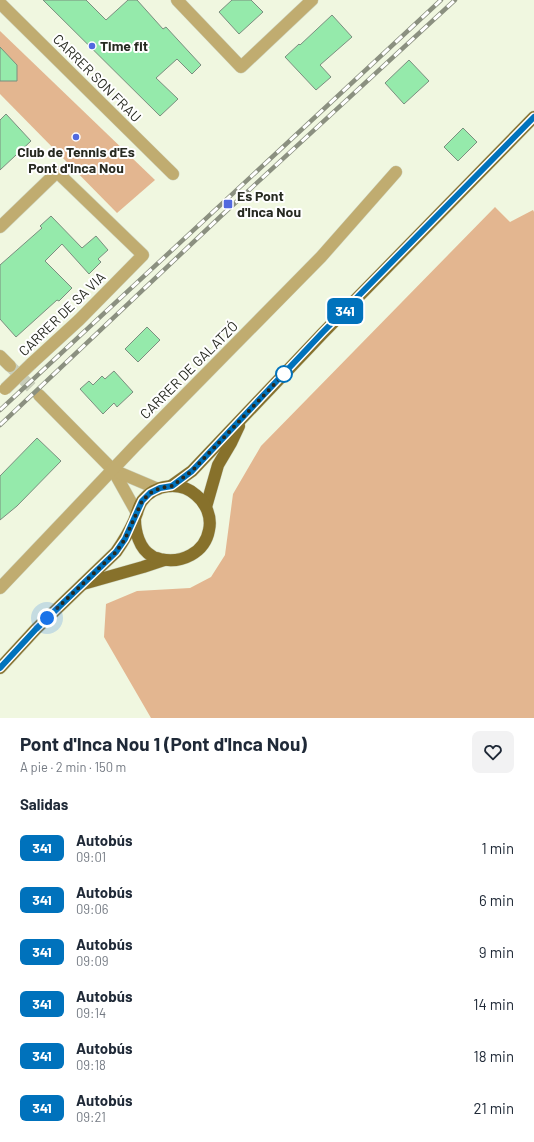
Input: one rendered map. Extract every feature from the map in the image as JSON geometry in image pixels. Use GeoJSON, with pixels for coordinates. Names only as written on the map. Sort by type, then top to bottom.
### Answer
{"type":"FeatureCollection","features":[{"type":"Feature","properties":{"kind":"main road"},"geometry":{"type":"LineString","coordinates":[[172,486],[192,471],[242,420],[323,332],[534,117]]}},
{"type":"Feature","properties":{"kind":"main road"},"geometry":{"type":"LineString","coordinates":[[206,507],[218,465],[242,420]]}},
{"type":"Feature","properties":{"kind":"main road"},"geometry":{"type":"LineString","coordinates":[[0,668],[80,585],[116,552],[125,539],[142,501],[150,493],[158,489],[172,486],[182,487],[192,491],[200,498],[206,507],[210,519],[209,530],[205,542],[198,551],[187,558],[176,561],[164,560],[152,556],[138,539],[135,529],[136,516]]}},
{"type":"Feature","properties":{"kind":"main road"},"geometry":{"type":"LineString","coordinates":[[80,585],[143,568],[164,560]]}},
{"type":"Feature","properties":{"kind":"street"},"geometry":{"type":"LineString","coordinates":[[177,0],[241,67],[312,0]]}},
{"type":"Feature","properties":{"kind":"street","name":"CARRER SON FRAU"},"geometry":{"type":"LineString","coordinates":[[0,3],[173,174]]}},
{"type":"Feature","properties":{"kind":"street","name":"CARRER DE SA VIA"},"geometry":{"type":"LineString","coordinates":[[0,227],[57,172],[143,255],[79,320],[2,392]]}},
{"type":"Feature","properties":{"kind":"street","name":"CARRER DE GALATZÓ"},"geometry":{"type":"LineString","coordinates":[[0,588],[112,470],[321,257],[396,172]]}},
{"type":"Feature","properties":{"kind":"street"},"geometry":{"type":"LineString","coordinates":[[0,356],[10,366]]}},
{"type":"Feature","properties":{"kind":"street"},"geometry":{"type":"LineString","coordinates":[[39,396],[112,470],[136,516]]}},
{"type":"Feature","properties":{"kind":"street"},"geometry":{"type":"LineString","coordinates":[[112,470],[158,489]]}},
{"type":"Feature","properties":{"kind":"shaded area","name":"Club de Tennis d'Es Pont d'Inca Nou"},"geometry":{"type":"Polygon","coordinates":[[[0,31],[155,180],[117,213],[0,94],[0,31]]]}},
{"type":"Feature","properties":{"kind":"shaded area"},"geometry":{"type":"Polygon","coordinates":[[[495,207],[510,222],[533,210],[534,212],[534,718],[151,718],[104,637],[106,604],[137,591],[190,588],[211,577],[225,555],[233,494],[261,446],[495,207]]]}},
{"type":"Feature","properties":{"kind":"building"},"geometry":{"type":"Polygon","coordinates":[[[43,0],[86,0],[106,20],[128,0],[137,0],[163,29],[166,27],[201,65],[192,74],[177,59],[156,78],[178,99],[160,116],[43,0]]]}},
{"type":"Feature","properties":{"kind":"building"},"geometry":{"type":"Polygon","coordinates":[[[232,0],[251,0],[263,12],[239,34],[219,12],[232,0]]]}},
{"type":"Feature","properties":{"kind":"building"},"geometry":{"type":"Polygon","coordinates":[[[332,15],[352,37],[320,65],[331,77],[316,90],[285,57],[332,15]]]}},
{"type":"Feature","properties":{"kind":"building"},"geometry":{"type":"Polygon","coordinates":[[[0,47],[17,65],[17,81],[0,81],[0,47]]]}},
{"type":"Feature","properties":{"kind":"building"},"geometry":{"type":"Polygon","coordinates":[[[409,60],[429,81],[404,104],[385,83],[409,60]]]}},
{"type":"Feature","properties":{"kind":"building"},"geometry":{"type":"Polygon","coordinates":[[[6,114],[31,141],[0,170],[0,120],[6,114]]]}},
{"type":"Feature","properties":{"kind":"building"},"geometry":{"type":"Polygon","coordinates":[[[463,128],[477,142],[458,161],[444,147],[463,128]]]}},
{"type":"Feature","properties":{"kind":"building"},"geometry":{"type":"Polygon","coordinates":[[[51,216],[82,248],[96,236],[108,250],[98,259],[101,262],[89,274],[62,244],[45,261],[72,288],[59,301],[57,300],[16,337],[0,319],[0,265],[42,228],[40,226],[51,216]]]}},
{"type":"Feature","properties":{"kind":"building"},"geometry":{"type":"Polygon","coordinates":[[[147,327],[160,340],[138,362],[125,349],[147,327]]]}},
{"type":"Feature","properties":{"kind":"building"},"geometry":{"type":"Polygon","coordinates":[[[114,371],[133,392],[117,407],[114,403],[103,414],[80,389],[89,381],[93,385],[102,376],[105,379],[114,371]]]}},
{"type":"Feature","properties":{"kind":"building"},"geometry":{"type":"Polygon","coordinates":[[[37,438],[61,461],[17,506],[0,520],[0,476],[37,438]]]}},
{"type":"Feature","properties":{"kind":"tunnel"},"geometry":{"type":"LineString","coordinates":[[10,366],[39,395]]}},
{"type":"Feature","properties":{"kind":"railway"},"geometry":{"type":"LineString","coordinates":[[0,410],[441,0]]}},
{"type":"Feature","properties":{"kind":"railway"},"geometry":{"type":"LineString","coordinates":[[0,425],[221,216],[455,0]]}},
{"type":"Feature","properties":{"kind":"bus line","name":"341"},"geometry":{"type":"LineString","coordinates":[[0,668],[36,629],[116,552],[125,539],[142,501],[150,493],[160,488],[172,486],[192,471],[242,420],[323,332],[534,117]]}},
{"type":"Feature","properties":{"kind":"place","name":"Time fit"},"geometry":{"type":"Point","coordinates":[92,46]}},
{"type":"Feature","properties":{"kind":"place","name":"Club de Tennis d'Es Pont d'Inca Nou"},"geometry":{"type":"Point","coordinates":[76,137]}},
{"type":"Feature","properties":{"kind":"place","name":"Es Pont d'Inca Nou"},"geometry":{"type":"Point","coordinates":[228,204]}},
{"type":"Feature","properties":{"kind":"route"},"geometry":{"type":"LineString","coordinates":[[47,618],[116,552],[125,539],[142,501],[150,493],[160,488],[172,486],[192,471],[284,374]]}}]}
